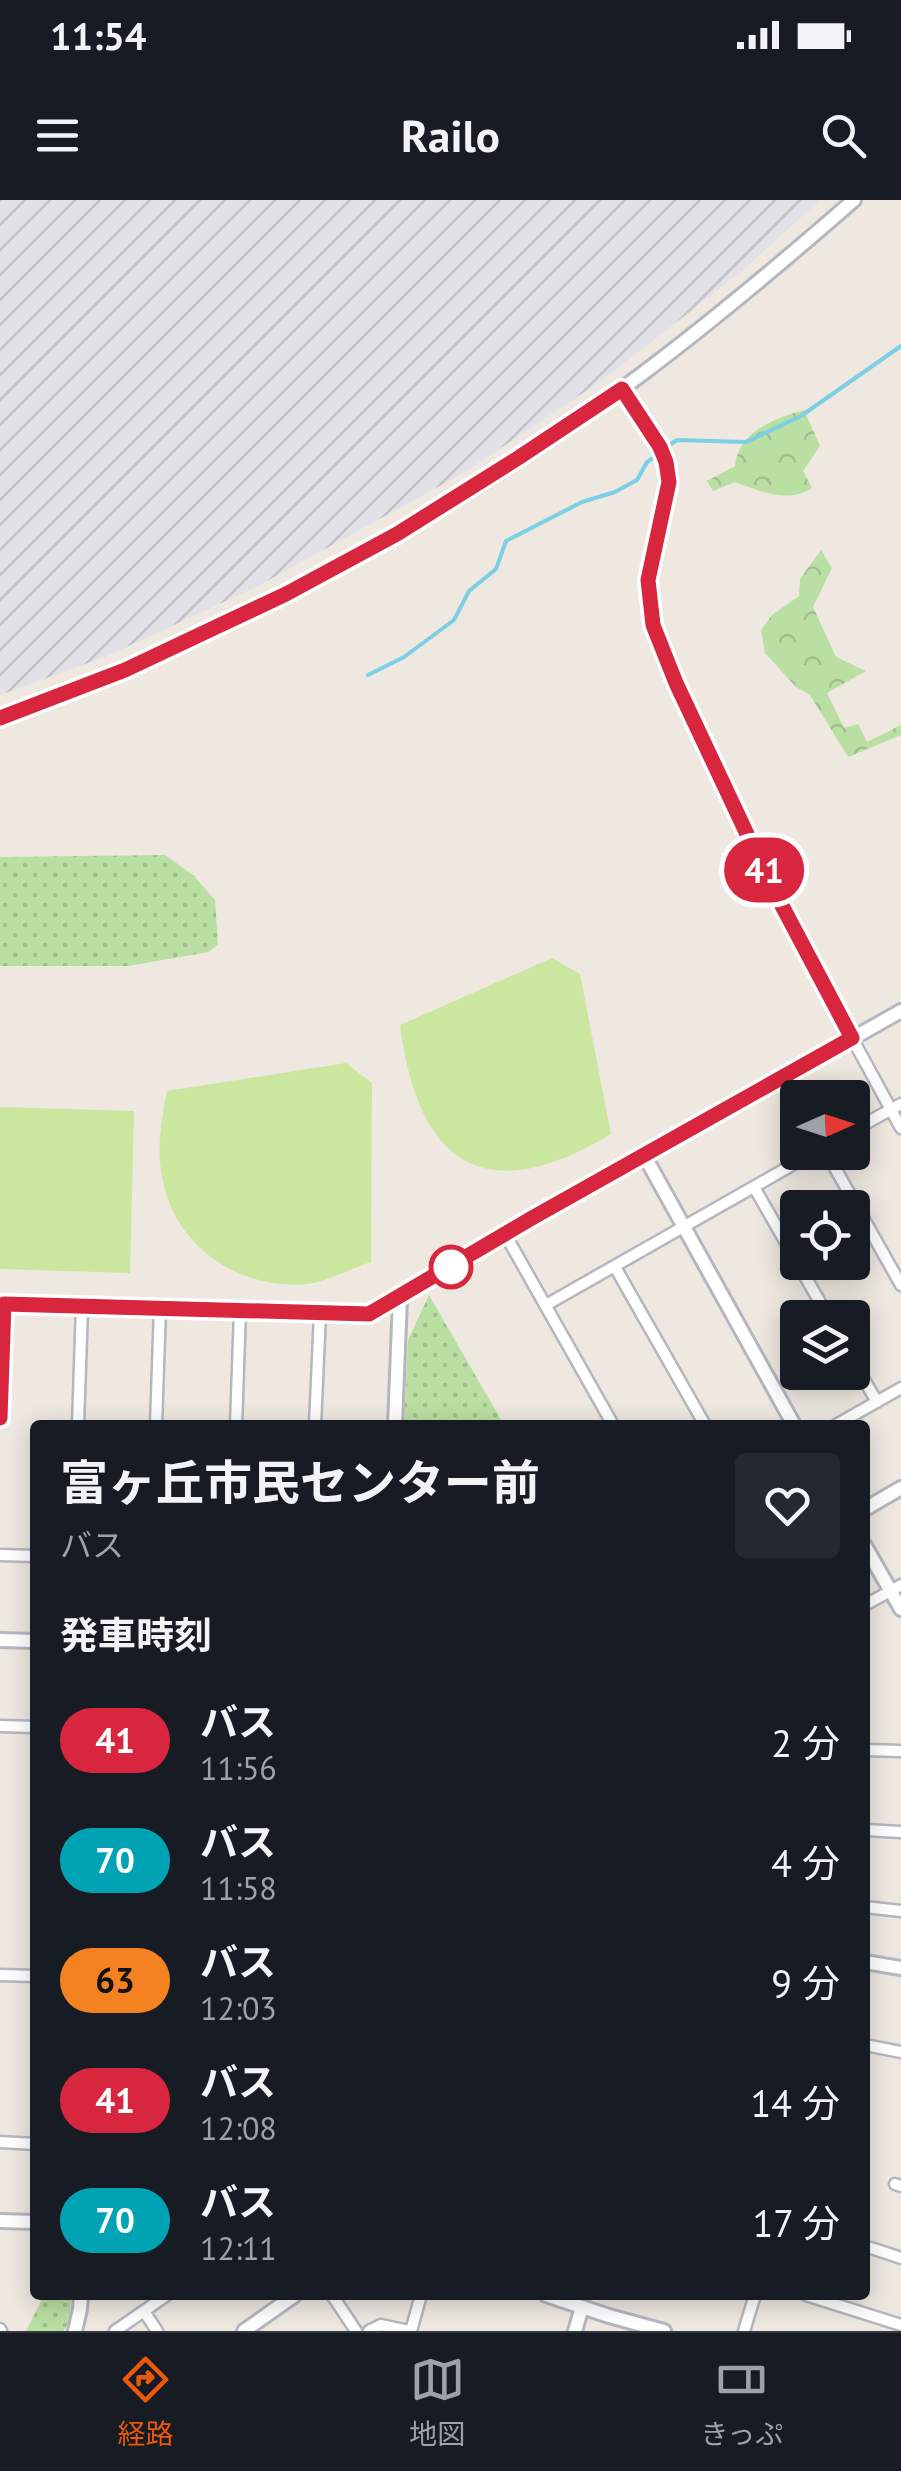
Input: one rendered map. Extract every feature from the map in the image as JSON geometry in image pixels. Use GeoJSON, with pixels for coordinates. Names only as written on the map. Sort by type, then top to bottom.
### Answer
{"type":"FeatureCollection","features":[{"type":"Feature","properties":{"kind":"street"},"geometry":{"type":"LineString","coordinates":[[0,718],[125,670],[286,594],[397,534],[622,389],[756,285],[854,200]]}},
{"type":"Feature","properties":{"kind":"street"},"geometry":{"type":"LineString","coordinates":[[622,389],[660,447],[669,482],[648,580],[653,625],[676,683],[770,883],[852,1038],[896,1107],[901,1128]]}},
{"type":"Feature","properties":{"kind":"street"},"geometry":{"type":"LineString","coordinates":[[0,1418],[2,1304],[369,1314],[901,1011]]}},
{"type":"Feature","properties":{"kind":"street"},"geometry":{"type":"LineString","coordinates":[[870,1122],[896,1107]]}},
{"type":"Feature","properties":{"kind":"street"},"geometry":{"type":"LineString","coordinates":[[644,1155],[791,1420]]}},
{"type":"Feature","properties":{"kind":"street"},"geometry":{"type":"LineString","coordinates":[[546,1305],[784,1170]]}},
{"type":"Feature","properties":{"kind":"street"},"geometry":{"type":"LineString","coordinates":[[836,1170],[901,1286]]}},
{"type":"Feature","properties":{"kind":"street"},"geometry":{"type":"LineString","coordinates":[[754,1187],[819,1300]]}},
{"type":"Feature","properties":{"kind":"street"},"geometry":{"type":"LineString","coordinates":[[505,1234],[610,1420]]}},
{"type":"Feature","properties":{"kind":"street"},"geometry":{"type":"LineString","coordinates":[[615,1267],[701,1420]]}},
{"type":"Feature","properties":{"kind":"street"},"geometry":{"type":"LineString","coordinates":[[395,1420],[400,1298]]}},
{"type":"Feature","properties":{"kind":"street"},"geometry":{"type":"LineString","coordinates":[[78,1420],[82,1306]]}},
{"type":"Feature","properties":{"kind":"street"},"geometry":{"type":"LineString","coordinates":[[156,1420],[160,1308]]}},
{"type":"Feature","properties":{"kind":"street"},"geometry":{"type":"LineString","coordinates":[[236,1420],[240,1311]]}},
{"type":"Feature","properties":{"kind":"street"},"geometry":{"type":"LineString","coordinates":[[315,1420],[320,1314]]}},
{"type":"Feature","properties":{"kind":"street"},"geometry":{"type":"LineString","coordinates":[[845,1420],[901,1388]]}},
{"type":"Feature","properties":{"kind":"street"},"geometry":{"type":"LineString","coordinates":[[869,1390],[876,1402]]}},
{"type":"Feature","properties":{"kind":"street"},"geometry":{"type":"LineString","coordinates":[[870,1505],[901,1488]]}},
{"type":"Feature","properties":{"kind":"street"},"geometry":{"type":"LineString","coordinates":[[870,1553],[896,1588],[901,1609]]}},
{"type":"Feature","properties":{"kind":"street"},"geometry":{"type":"LineString","coordinates":[[0,1554],[30,1556]]}},
{"type":"Feature","properties":{"kind":"street"},"geometry":{"type":"LineString","coordinates":[[870,1602],[896,1588]]}},
{"type":"Feature","properties":{"kind":"street"},"geometry":{"type":"LineString","coordinates":[[0,1640],[30,1641]]}},
{"type":"Feature","properties":{"kind":"street"},"geometry":{"type":"LineString","coordinates":[[0,1726],[30,1727]]}},
{"type":"Feature","properties":{"kind":"street"},"geometry":{"type":"LineString","coordinates":[[870,1750],[901,1751]]}},
{"type":"Feature","properties":{"kind":"street"},"geometry":{"type":"LineString","coordinates":[[870,1830],[901,1832]]}},
{"type":"Feature","properties":{"kind":"street"},"geometry":{"type":"LineString","coordinates":[[870,1908],[901,1911]]}},
{"type":"Feature","properties":{"kind":"street"},"geometry":{"type":"LineString","coordinates":[[870,1963],[901,1968]]}},
{"type":"Feature","properties":{"kind":"street"},"geometry":{"type":"LineString","coordinates":[[0,1974],[30,1976]]}},
{"type":"Feature","properties":{"kind":"street"},"geometry":{"type":"LineString","coordinates":[[870,2046],[901,2052]]}},
{"type":"Feature","properties":{"kind":"street"},"geometry":{"type":"LineString","coordinates":[[0,2142],[30,2144]]}},
{"type":"Feature","properties":{"kind":"street"},"geometry":{"type":"LineString","coordinates":[[0,2222],[30,2222]]}},
{"type":"Feature","properties":{"kind":"street"},"geometry":{"type":"LineString","coordinates":[[871,2248],[901,2258]]}},
{"type":"Feature","properties":{"kind":"street"},"geometry":{"type":"LineString","coordinates":[[75,2331],[80,2300]]}},
{"type":"Feature","properties":{"kind":"street"},"geometry":{"type":"LineString","coordinates":[[116,2331],[160,2300]]}},
{"type":"Feature","properties":{"kind":"street"},"geometry":{"type":"LineString","coordinates":[[244,2331],[288,2300]]}},
{"type":"Feature","properties":{"kind":"street"},"geometry":{"type":"LineString","coordinates":[[335,2300],[356,2331]]}},
{"type":"Feature","properties":{"kind":"street"},"geometry":{"type":"LineString","coordinates":[[369,2331],[381,2324],[410,2331],[419,2300]]}},
{"type":"Feature","properties":{"kind":"street"},"geometry":{"type":"LineString","coordinates":[[744,2331],[753,2300]]}},
{"type":"Feature","properties":{"kind":"street"},"geometry":{"type":"LineString","coordinates":[[822,2300],[901,2324]]}},
{"type":"Feature","properties":{"kind":"street"},"geometry":{"type":"LineString","coordinates":[[574,2331],[584,2301],[664,2331]]}},
{"type":"Feature","properties":{"kind":"street"},"geometry":{"type":"LineString","coordinates":[[144,2311],[157,2331]]}},
{"type":"Feature","properties":{"kind":"shaded area"},"geometry":{"type":"Polygon","coordinates":[[[0,200],[820,200],[742,271],[601,381],[463,473],[256,587],[107,656],[0,695],[0,200]]]}},
{"type":"Feature","properties":{"kind":"green space"},"geometry":{"type":"Polygon","coordinates":[[[804,410],[820,446],[803,471],[812,488],[783,496],[735,482],[713,491],[707,481],[735,466],[751,435],[770,422],[804,410]]]}},
{"type":"Feature","properties":{"kind":"green space"},"geometry":{"type":"Polygon","coordinates":[[[821,550],[832,568],[813,607],[836,657],[866,671],[827,693],[844,728],[858,724],[867,742],[901,725],[901,735],[848,757],[810,695],[796,687],[765,653],[761,630],[772,615],[799,596],[800,579],[821,550]]]}},
{"type":"Feature","properties":{"kind":"green space"},"geometry":{"type":"Polygon","coordinates":[[[165,855],[193,875],[215,900],[218,944],[209,952],[128,966],[0,966],[0,857],[165,855]]]}},
{"type":"Feature","properties":{"kind":"green space"},"geometry":{"type":"Polygon","coordinates":[[[552,958],[580,974],[611,1134],[566,1157],[527,1169],[494,1170],[465,1160],[441,1141],[423,1112],[409,1073],[400,1025],[552,958]]]}},
{"type":"Feature","properties":{"kind":"green space"},"geometry":{"type":"Polygon","coordinates":[[[346,1063],[372,1083],[371,1262],[306,1284],[281,1284],[235,1272],[197,1244],[170,1205],[160,1147],[167,1091],[346,1063]]]}},
{"type":"Feature","properties":{"kind":"green space"},"geometry":{"type":"Polygon","coordinates":[[[0,1107],[134,1111],[130,1273],[0,1269],[0,1107]]]}},
{"type":"Feature","properties":{"kind":"green space"},"geometry":{"type":"Polygon","coordinates":[[[429,1295],[501,1420],[404,1420],[408,1340],[429,1295]]]}},
{"type":"Feature","properties":{"kind":"green space"},"geometry":{"type":"Polygon","coordinates":[[[42,2300],[71,2300],[70,2319],[64,2331],[26,2331],[42,2300]]]}},
{"type":"Feature","properties":{"kind":"waterway"},"geometry":{"type":"LineString","coordinates":[[671,444],[677,440],[746,442],[801,416],[901,346]]}},
{"type":"Feature","properties":{"kind":"waterway"},"geometry":{"type":"LineString","coordinates":[[368,675],[404,657],[454,620],[469,591],[496,569],[506,541],[582,502],[637,480],[653,458]]}},
{"type":"Feature","properties":{"kind":"bus line","name":"41"},"geometry":{"type":"LineString","coordinates":[[0,718],[125,670],[286,594],[397,534],[622,389],[660,447],[669,482],[648,580],[653,625],[676,683],[770,883],[852,1038],[369,1314],[4,1304],[0,1418]]}}]}
